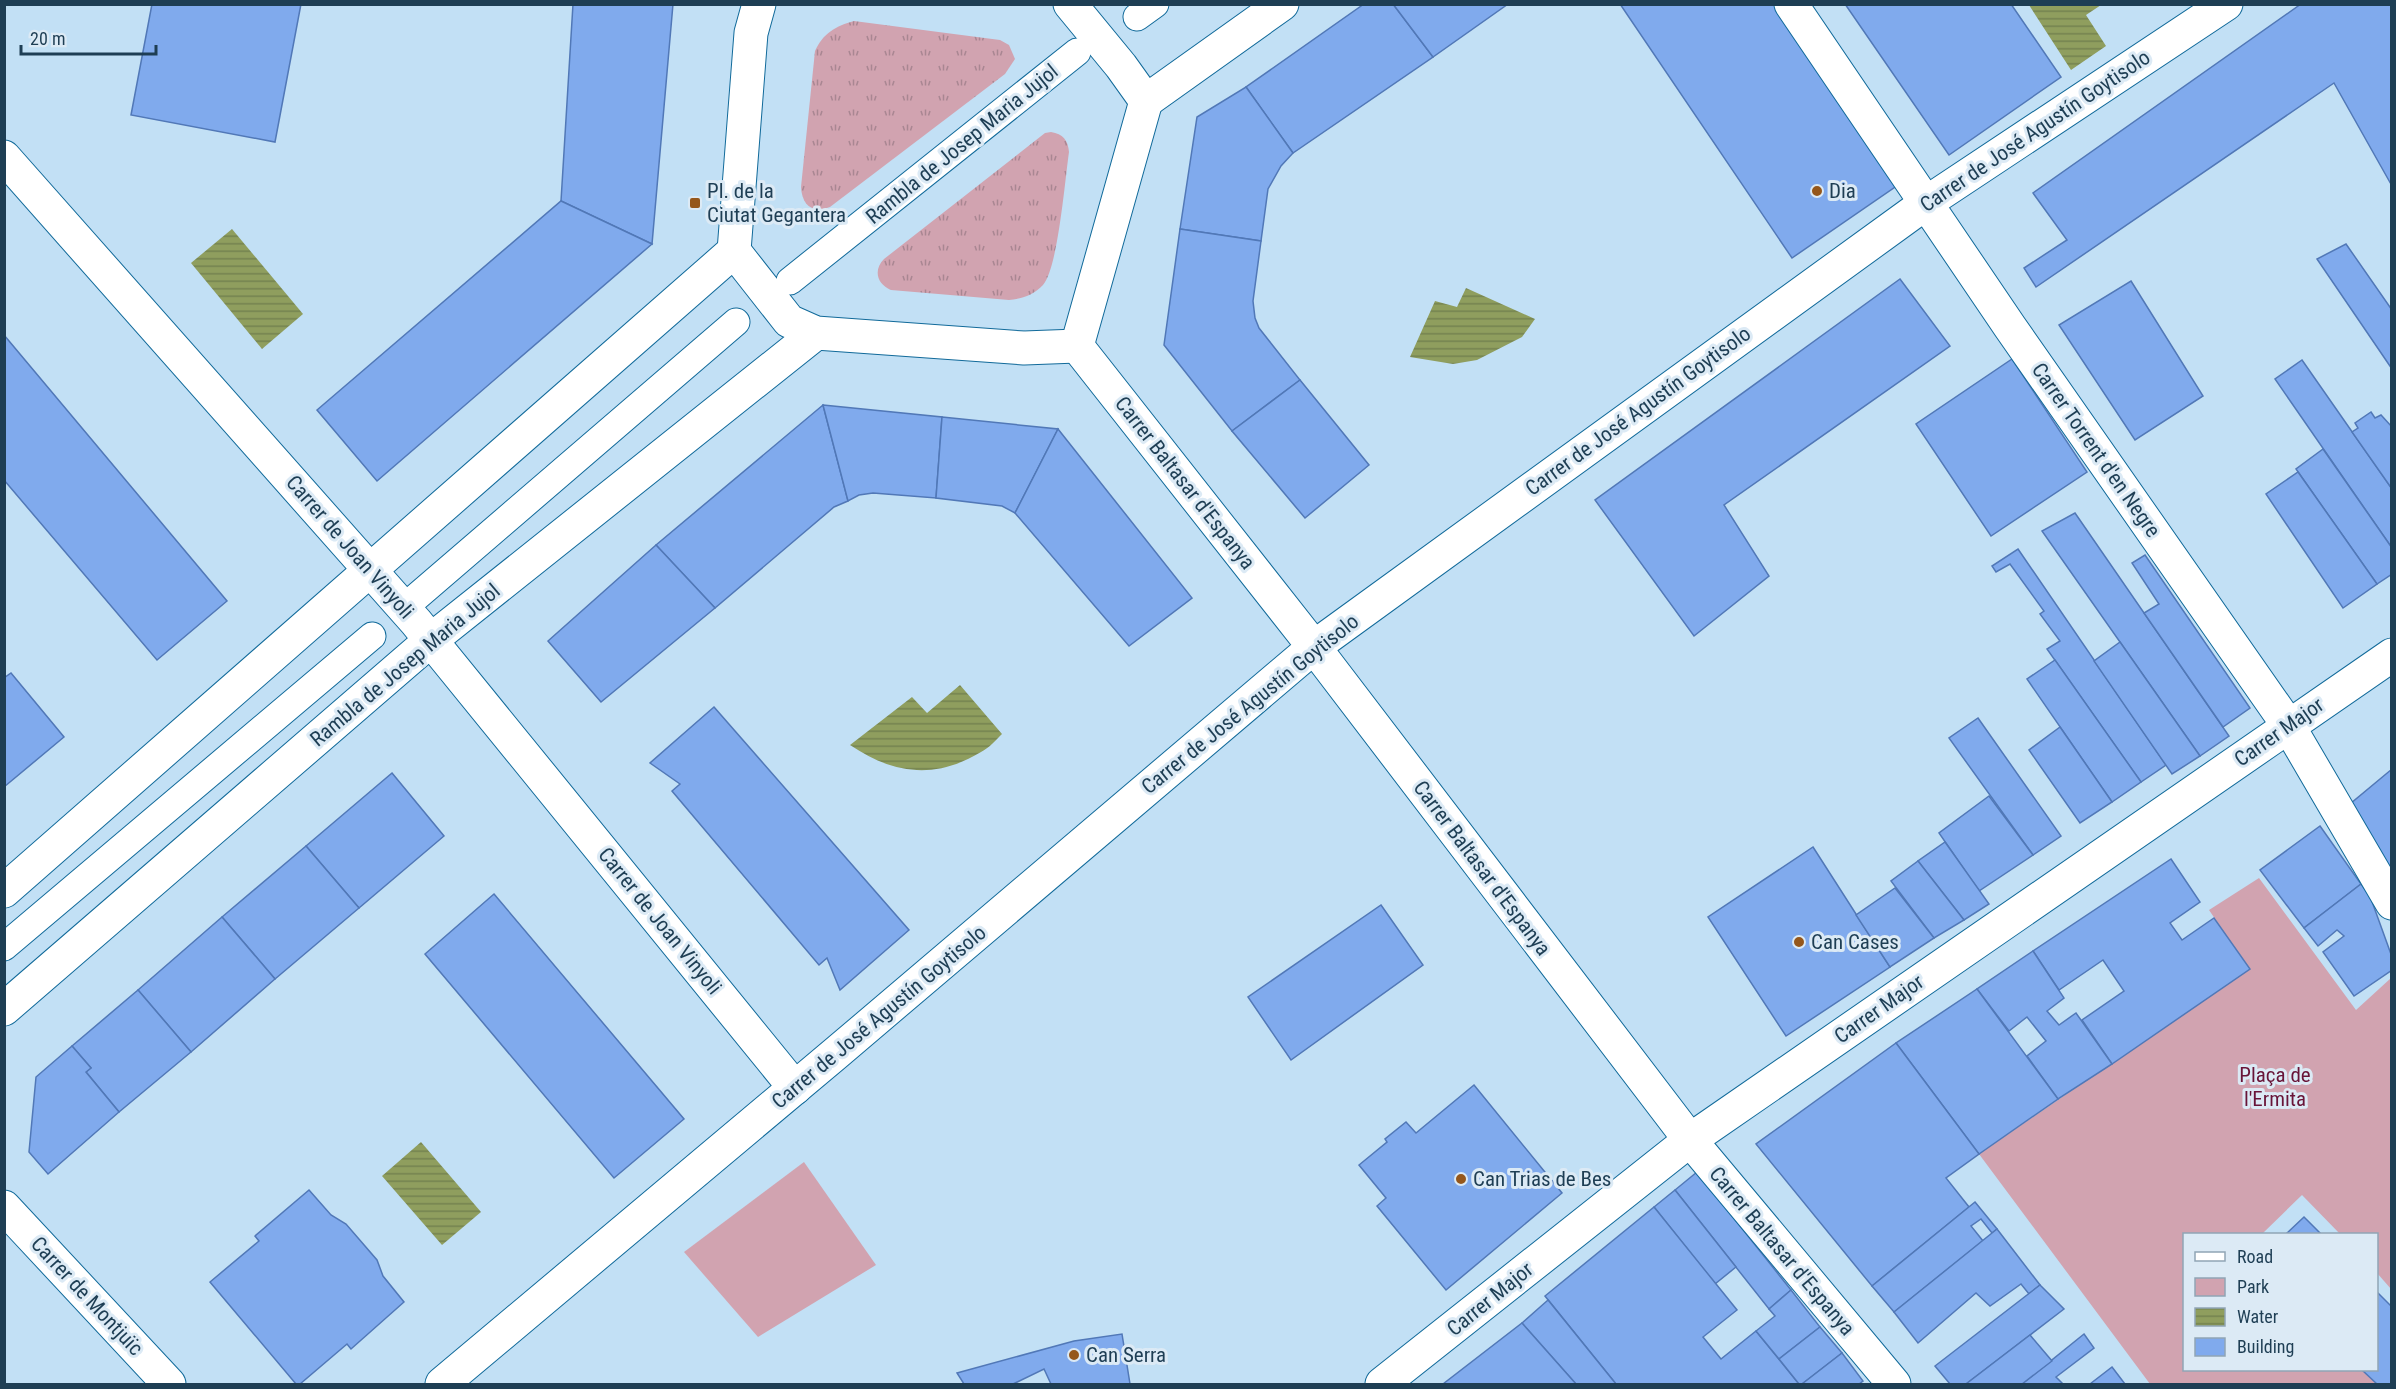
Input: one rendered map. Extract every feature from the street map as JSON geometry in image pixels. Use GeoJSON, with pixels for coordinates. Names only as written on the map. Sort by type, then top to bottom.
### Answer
{"type":"FeatureCollection","features":[{"type":"Feature","properties":{"kind":"street"},"geometry":{"type":"LineString","coordinates":[[759,4],[751,33],[734,251],[789,321],[816,333],[1024,348],[1077,346],[1146,101],[1282,4]]}},
{"type":"Feature","properties":{"kind":"street"},"geometry":{"type":"LineString","coordinates":[[1070,4],[1121,66],[1146,101]]}},
{"type":"Feature","properties":{"kind":"street","name":"Carrer Torrent d'en Negre"},"geometry":{"type":"LineString","coordinates":[[1791,4],[2010,327],[2288,725],[2391,903]]}},
{"type":"Feature","properties":{"kind":"street","name":"Carrer de José Agustín Goytisolo"},"geometry":{"type":"LineString","coordinates":[[442,1384],[1314,647],[1926,203],[2226,4]]}},
{"type":"Feature","properties":{"kind":"street","name":"Rambla de Josep Maria Jujol"},"geometry":{"type":"LineString","coordinates":[[790,281],[1077,52]]}},
{"type":"Feature","properties":{"kind":"street","name":"Carrer de Joan Vinyoli"},"geometry":{"type":"LineString","coordinates":[[4,158],[431,640],[795,1088]]}},
{"type":"Feature","properties":{"kind":"street"},"geometry":{"type":"LineString","coordinates":[[4,891],[734,251]]}},
{"type":"Feature","properties":{"kind":"street"},"geometry":{"type":"LineString","coordinates":[[414,599],[736,322]]}},
{"type":"Feature","properties":{"kind":"street","name":"Rambla de Josep Maria Jujol"},"geometry":{"type":"LineString","coordinates":[[4,1009],[431,640],[816,333]]}},
{"type":"Feature","properties":{"kind":"street","name":"Carrer Baltasar d'Espanya"},"geometry":{"type":"LineString","coordinates":[[1077,346],[1314,647],[1690,1140],[1894,1384]]}},
{"type":"Feature","properties":{"kind":"street","name":"Rambla de Josep Maria Jujol"},"geometry":{"type":"LineString","coordinates":[[4,947],[372,636]]}},
{"type":"Feature","properties":{"kind":"street","name":"Carrer Major"},"geometry":{"type":"LineString","coordinates":[[1383,1384],[1690,1140],[2391,655]]}},
{"type":"Feature","properties":{"kind":"street","name":"Carrer de Montjuïc"},"geometry":{"type":"LineString","coordinates":[[4,1207],[169,1384]]}},
{"type":"Feature","properties":{"kind":"green space"},"geometry":{"type":"Polygon","coordinates":[[[854,21],[1000,40],[1009,45],[1015,59],[1005,74],[830,207],[813,208],[803,199],[801,187],[815,51],[822,39],[831,31],[854,21]]]}},
{"type":"Feature","properties":{"kind":"green space"},"geometry":{"type":"Polygon","coordinates":[[[1051,132],[1064,138],[1069,152],[1057,243],[1048,276],[1043,285],[1027,296],[1009,300],[891,290],[882,284],[878,276],[878,268],[884,259],[1045,133],[1051,132]]]}},
{"type":"Feature","properties":{"kind":"green space","name":"Plaça de l'Ermita"},"geometry":{"type":"Polygon","coordinates":[[[2259,878],[2356,1010],[2391,978],[2391,1289],[2378,1274],[2378,1233],[2339,1233],[2302,1195],[2263,1233],[2183,1233],[2183,1371],[2363,1371],[2377,1384],[2150,1384],[1979,1154],[2249,969],[2209,910],[2259,878]]]}},
{"type":"Feature","properties":{"kind":"green space"},"geometry":{"type":"Polygon","coordinates":[[[804,1162],[876,1265],[758,1337],[684,1252],[804,1162]]]}},
{"type":"Feature","properties":{"kind":"water"},"geometry":{"type":"Polygon","coordinates":[[[2029,5],[2101,5],[2086,15],[2106,46],[2071,70],[2029,5]]]}},
{"type":"Feature","properties":{"kind":"water"},"geometry":{"type":"Polygon","coordinates":[[[232,229],[303,314],[262,349],[191,263],[232,229]]]}},
{"type":"Feature","properties":{"kind":"water"},"geometry":{"type":"Polygon","coordinates":[[[1466,288],[1535,319],[1522,337],[1477,360],[1453,364],[1410,357],[1435,301],[1457,307],[1466,288]]]}},
{"type":"Feature","properties":{"kind":"water"},"geometry":{"type":"Polygon","coordinates":[[[960,685],[1002,734],[981,752],[947,767],[914,770],[882,762],[850,745],[912,697],[927,713],[960,685]]]}},
{"type":"Feature","properties":{"kind":"water"},"geometry":{"type":"Polygon","coordinates":[[[421,1142],[481,1212],[442,1245],[382,1176],[421,1142]]]}},
{"type":"Feature","properties":{"kind":"building"},"geometry":{"type":"Polygon","coordinates":[[[152,4],[301,4],[275,142],[131,115],[152,4]]]}},
{"type":"Feature","properties":{"kind":"building"},"geometry":{"type":"Polygon","coordinates":[[[573,4],[673,4],[652,244],[561,201],[573,4]]]}},
{"type":"Feature","properties":{"kind":"building"},"geometry":{"type":"Polygon","coordinates":[[[1364,4],[1393,4],[1433,57],[1293,153],[1246,87],[1364,4]]]}},
{"type":"Feature","properties":{"kind":"building"},"geometry":{"type":"Polygon","coordinates":[[[1393,4],[1508,4],[1433,57],[1393,4]]]}},
{"type":"Feature","properties":{"kind":"building"},"geometry":{"type":"Polygon","coordinates":[[[1620,4],[1776,4],[1898,185],[1792,258],[1620,4]]]}},
{"type":"Feature","properties":{"kind":"building"},"geometry":{"type":"Polygon","coordinates":[[[1845,4],[2011,4],[2061,77],[1949,155],[1845,4]]]}},
{"type":"Feature","properties":{"kind":"building"},"geometry":{"type":"Polygon","coordinates":[[[2301,4],[2392,4],[2392,186],[2334,83],[2036,287],[2024,268],[2067,240],[2033,193],[2301,4]]]}},
{"type":"Feature","properties":{"kind":"building"},"geometry":{"type":"Polygon","coordinates":[[[1246,87],[1293,153],[1281,166],[1268,189],[1261,241],[1180,229],[1197,117],[1246,87]]]}},
{"type":"Feature","properties":{"kind":"building"},"geometry":{"type":"Polygon","coordinates":[[[561,201],[652,244],[377,481],[317,410],[561,201]]]}},
{"type":"Feature","properties":{"kind":"building"},"geometry":{"type":"Polygon","coordinates":[[[1180,229],[1261,241],[1253,301],[1255,318],[1259,328],[1300,380],[1232,431],[1164,345],[1180,229]]]}},
{"type":"Feature","properties":{"kind":"building"},"geometry":{"type":"Polygon","coordinates":[[[2346,244],[2392,310],[2392,369],[2317,259],[2346,244]]]}},
{"type":"Feature","properties":{"kind":"building"},"geometry":{"type":"Polygon","coordinates":[[[1900,279],[1950,346],[1724,505],[1769,576],[1694,636],[1595,500],[1900,279]]]}},
{"type":"Feature","properties":{"kind":"building"},"geometry":{"type":"Polygon","coordinates":[[[2131,281],[2203,396],[2135,440],[2059,325],[2131,281]]]}},
{"type":"Feature","properties":{"kind":"building"},"geometry":{"type":"Polygon","coordinates":[[[4,335],[227,601],[157,660],[4,480],[4,335]]]}},
{"type":"Feature","properties":{"kind":"building"},"geometry":{"type":"Polygon","coordinates":[[[2012,359],[2087,472],[1991,536],[1916,424],[2012,359]]]}},
{"type":"Feature","properties":{"kind":"building"},"geometry":{"type":"Polygon","coordinates":[[[2302,360],[2392,489],[2392,548],[2275,379],[2302,360]]]}},
{"type":"Feature","properties":{"kind":"building"},"geometry":{"type":"Polygon","coordinates":[[[1300,380],[1369,465],[1305,518],[1232,431],[1300,380]]]}},
{"type":"Feature","properties":{"kind":"building"},"geometry":{"type":"Polygon","coordinates":[[[823,405],[848,501],[834,507],[715,608],[656,545],[823,405]]]}},
{"type":"Feature","properties":{"kind":"building"},"geometry":{"type":"Polygon","coordinates":[[[823,405],[942,417],[936,498],[873,493],[859,495],[848,501],[823,405]]]}},
{"type":"Feature","properties":{"kind":"building"},"geometry":{"type":"Polygon","coordinates":[[[2371,412],[2375,418],[2381,415],[2392,427],[2392,489],[2352,432],[2358,428],[2355,423],[2371,412]]]}},
{"type":"Feature","properties":{"kind":"building"},"geometry":{"type":"Polygon","coordinates":[[[942,417],[1058,429],[1015,513],[1002,506],[936,498],[942,417]]]}},
{"type":"Feature","properties":{"kind":"building"},"geometry":{"type":"Polygon","coordinates":[[[1058,429],[1192,598],[1129,646],[1015,513],[1058,429]]]}},
{"type":"Feature","properties":{"kind":"building"},"geometry":{"type":"Polygon","coordinates":[[[2323,449],[2392,548],[2392,574],[2377,584],[2296,469],[2323,449]]]}},
{"type":"Feature","properties":{"kind":"building"},"geometry":{"type":"Polygon","coordinates":[[[2298,472],[2377,584],[2343,608],[2266,494],[2298,472]]]}},
{"type":"Feature","properties":{"kind":"building"},"geometry":{"type":"Polygon","coordinates":[[[2075,513],[2229,736],[2200,756],[2042,531],[2075,513]]]}},
{"type":"Feature","properties":{"kind":"building"},"geometry":{"type":"Polygon","coordinates":[[[656,545],[715,608],[601,702],[548,641],[656,545]]]}},
{"type":"Feature","properties":{"kind":"building"},"geometry":{"type":"Polygon","coordinates":[[[2018,549],[2166,765],[2141,782],[2047,649],[2060,641],[2040,614],[2044,611],[2010,564],[1996,572],[1992,566],[2018,549]]]}},
{"type":"Feature","properties":{"kind":"building"},"geometry":{"type":"Polygon","coordinates":[[[2145,555],[2250,708],[2223,727],[2144,613],[2159,604],[2132,563],[2145,555]]]}},
{"type":"Feature","properties":{"kind":"building"},"geometry":{"type":"Polygon","coordinates":[[[2120,642],[2200,756],[2172,774],[2094,661],[2120,642]]]}},
{"type":"Feature","properties":{"kind":"building"},"geometry":{"type":"Polygon","coordinates":[[[2055,660],[2141,782],[2112,802],[2027,679],[2055,660]]]}},
{"type":"Feature","properties":{"kind":"building"},"geometry":{"type":"Polygon","coordinates":[[[11,673],[64,737],[4,787],[4,678],[11,673]]]}},
{"type":"Feature","properties":{"kind":"building"},"geometry":{"type":"Polygon","coordinates":[[[714,707],[909,930],[840,990],[827,958],[819,965],[672,791],[680,784],[650,763],[714,707]]]}},
{"type":"Feature","properties":{"kind":"building"},"geometry":{"type":"Polygon","coordinates":[[[1978,718],[2061,836],[2033,855],[1949,738],[1978,718]]]}},
{"type":"Feature","properties":{"kind":"building"},"geometry":{"type":"Polygon","coordinates":[[[2060,727],[2112,802],[2080,823],[2029,750],[2060,727]]]}},
{"type":"Feature","properties":{"kind":"building"},"geometry":{"type":"Polygon","coordinates":[[[2392,769],[2392,886],[2344,809],[2392,769]]]}},
{"type":"Feature","properties":{"kind":"building"},"geometry":{"type":"Polygon","coordinates":[[[392,773],[444,836],[359,908],[306,846],[392,773]]]}},
{"type":"Feature","properties":{"kind":"building"},"geometry":{"type":"Polygon","coordinates":[[[1989,796],[2033,855],[1979,891],[1939,833],[1989,796]]]}},
{"type":"Feature","properties":{"kind":"building"},"geometry":{"type":"Polygon","coordinates":[[[2320,826],[2361,884],[2304,928],[2260,870],[2320,826]]]}},
{"type":"Feature","properties":{"kind":"building"},"geometry":{"type":"Polygon","coordinates":[[[1945,842],[1989,904],[1964,920],[1918,861],[1945,842]]]}},
{"type":"Feature","properties":{"kind":"building"},"geometry":{"type":"Polygon","coordinates":[[[306,846],[359,908],[275,979],[222,917],[306,846]]]}},
{"type":"Feature","properties":{"kind":"building","name":"Can Cases"},"geometry":{"type":"Polygon","coordinates":[[[1813,847],[1890,967],[1786,1036],[1708,917],[1813,847]]]}},
{"type":"Feature","properties":{"kind":"building"},"geometry":{"type":"Polygon","coordinates":[[[2171,859],[2200,902],[2170,923],[2182,940],[2214,918],[2250,969],[2112,1064],[2082,1020],[2124,991],[2103,960],[2059,990],[2033,951],[2171,859]]]}},
{"type":"Feature","properties":{"kind":"building"},"geometry":{"type":"Polygon","coordinates":[[[1918,861],[1964,920],[1934,938],[1891,881],[1918,861]]]}},
{"type":"Feature","properties":{"kind":"building"},"geometry":{"type":"Polygon","coordinates":[[[2361,884],[2370,896],[2392,957],[2392,970],[2354,996],[2323,952],[2344,936],[2337,930],[2318,946],[2304,928],[2361,884]]]}},
{"type":"Feature","properties":{"kind":"building"},"geometry":{"type":"Polygon","coordinates":[[[1895,888],[1934,938],[1890,967],[1856,915],[1895,888]]]}},
{"type":"Feature","properties":{"kind":"building"},"geometry":{"type":"Polygon","coordinates":[[[494,894],[684,1119],[614,1178],[425,954],[494,894]]]}},
{"type":"Feature","properties":{"kind":"building"},"geometry":{"type":"Polygon","coordinates":[[[1381,905],[1423,965],[1291,1060],[1248,997],[1381,905]]]}},
{"type":"Feature","properties":{"kind":"building"},"geometry":{"type":"Polygon","coordinates":[[[222,917],[275,979],[191,1052],[138,990],[222,917]]]}},
{"type":"Feature","properties":{"kind":"building"},"geometry":{"type":"Polygon","coordinates":[[[2033,951],[2064,998],[2047,1011],[2059,1025],[2076,1013],[2112,1064],[2058,1099],[2027,1056],[2046,1041],[2027,1017],[2009,1031],[1977,989],[2033,951]]]}},
{"type":"Feature","properties":{"kind":"building"},"geometry":{"type":"Polygon","coordinates":[[[1977,989],[2058,1099],[1979,1154],[1896,1043],[1977,989]]]}},
{"type":"Feature","properties":{"kind":"building"},"geometry":{"type":"Polygon","coordinates":[[[138,990],[191,1052],[119,1112],[86,1072],[91,1068],[72,1046],[138,990]]]}},
{"type":"Feature","properties":{"kind":"building"},"geometry":{"type":"Polygon","coordinates":[[[1896,1043],[1979,1154],[1946,1178],[1969,1207],[1872,1286],[1756,1144],[1896,1043]]]}},
{"type":"Feature","properties":{"kind":"building"},"geometry":{"type":"Polygon","coordinates":[[[72,1046],[91,1068],[86,1072],[119,1112],[48,1174],[29,1152],[36,1077],[72,1046]]]}},
{"type":"Feature","properties":{"kind":"building","name":"Can Trias de Bes"},"geometry":{"type":"Polygon","coordinates":[[[1474,1085],[1562,1193],[1446,1290],[1377,1206],[1386,1198],[1359,1165],[1387,1142],[1385,1139],[1406,1122],[1416,1133],[1474,1085]]]}},
{"type":"Feature","properties":{"kind":"building"},"geometry":{"type":"Polygon","coordinates":[[[1697,1172],[1791,1290],[1769,1309],[1675,1190],[1697,1172]]]}},
{"type":"Feature","properties":{"kind":"building"},"geometry":{"type":"Polygon","coordinates":[[[309,1190],[331,1215],[346,1224],[377,1260],[383,1276],[404,1302],[351,1349],[347,1344],[300,1384],[296,1384],[210,1282],[259,1241],[255,1236],[309,1190]]]}},
{"type":"Feature","properties":{"kind":"building"},"geometry":{"type":"Polygon","coordinates":[[[1675,1190],[1736,1267],[1715,1284],[1654,1207],[1675,1190]]]}},
{"type":"Feature","properties":{"kind":"building"},"geometry":{"type":"Polygon","coordinates":[[[1975,1202],[1997,1229],[1992,1233],[1981,1219],[1971,1226],[1983,1241],[1894,1312],[1872,1286],[1975,1202]]]}},
{"type":"Feature","properties":{"kind":"building"},"geometry":{"type":"Polygon","coordinates":[[[1654,1207],[1737,1310],[1703,1337],[1721,1359],[1756,1331],[1799,1384],[1616,1384],[1545,1296],[1654,1207]]]}},
{"type":"Feature","properties":{"kind":"building"},"geometry":{"type":"Polygon","coordinates":[[[2304,1217],[2320,1233],[2287,1233],[2304,1217]]]}},
{"type":"Feature","properties":{"kind":"building"},"geometry":{"type":"Polygon","coordinates":[[[1997,1229],[2040,1285],[2029,1294],[2021,1284],[1990,1306],[1976,1293],[1918,1343],[1894,1312],[1997,1229]]]}},
{"type":"Feature","properties":{"kind":"building"},"geometry":{"type":"Polygon","coordinates":[[[2040,1285],[2064,1309],[1966,1384],[1950,1384],[1935,1366],[2040,1285]]]}},
{"type":"Feature","properties":{"kind":"building"},"geometry":{"type":"Polygon","coordinates":[[[1791,1290],[1820,1327],[1779,1359],[1756,1331],[1775,1316],[1769,1309],[1791,1290]]]}},
{"type":"Feature","properties":{"kind":"building"},"geometry":{"type":"Polygon","coordinates":[[[2378,1293],[2392,1307],[2392,1384],[2377,1384],[2363,1371],[2378,1371],[2378,1293]]]}},
{"type":"Feature","properties":{"kind":"building"},"geometry":{"type":"Polygon","coordinates":[[[1548,1300],[1616,1384],[1576,1384],[1522,1323],[1548,1300]]]}},
{"type":"Feature","properties":{"kind":"building"},"geometry":{"type":"Polygon","coordinates":[[[1522,1323],[1576,1384],[1443,1384],[1522,1323]]]}},
{"type":"Feature","properties":{"kind":"building"},"geometry":{"type":"Polygon","coordinates":[[[1820,1327],[1842,1353],[1799,1384],[1779,1359],[1820,1327]]]}},
{"type":"Feature","properties":{"kind":"building","name":"Can Serra"},"geometry":{"type":"Polygon","coordinates":[[[1122,1334],[1130,1384],[1051,1384],[1044,1369],[1013,1384],[964,1384],[957,1373],[1074,1341],[1122,1334]]]}},
{"type":"Feature","properties":{"kind":"building"},"geometry":{"type":"Polygon","coordinates":[[[2084,1334],[2094,1348],[2056,1377],[2063,1384],[2022,1384],[2084,1334]]]}},
{"type":"Feature","properties":{"kind":"building"},"geometry":{"type":"Polygon","coordinates":[[[2030,1335],[2052,1361],[2022,1384],[1966,1384],[2030,1335]]]}},
{"type":"Feature","properties":{"kind":"building"},"geometry":{"type":"Polygon","coordinates":[[[1842,1353],[1863,1381],[1859,1384],[1802,1384],[1842,1353]]]}},
{"type":"Feature","properties":{"kind":"building"},"geometry":{"type":"Polygon","coordinates":[[[2112,1367],[2125,1384],[2090,1384],[2112,1367]]]}},
{"type":"Feature","properties":{"kind":"place","name":"Dia"},"geometry":{"type":"Point","coordinates":[1817,191]}},
{"type":"Feature","properties":{"kind":"place","name":"Pl. de la Ciutat Gegantera"},"geometry":{"type":"Point","coordinates":[695,203]}},
{"type":"Feature","properties":{"kind":"place","name":"Can Cases"},"geometry":{"type":"Point","coordinates":[1799,942]}},
{"type":"Feature","properties":{"kind":"place","name":"Can Trias de Bes"},"geometry":{"type":"Point","coordinates":[1461,1179]}},
{"type":"Feature","properties":{"kind":"place","name":"Can Serra"},"geometry":{"type":"Point","coordinates":[1074,1355]}}]}
